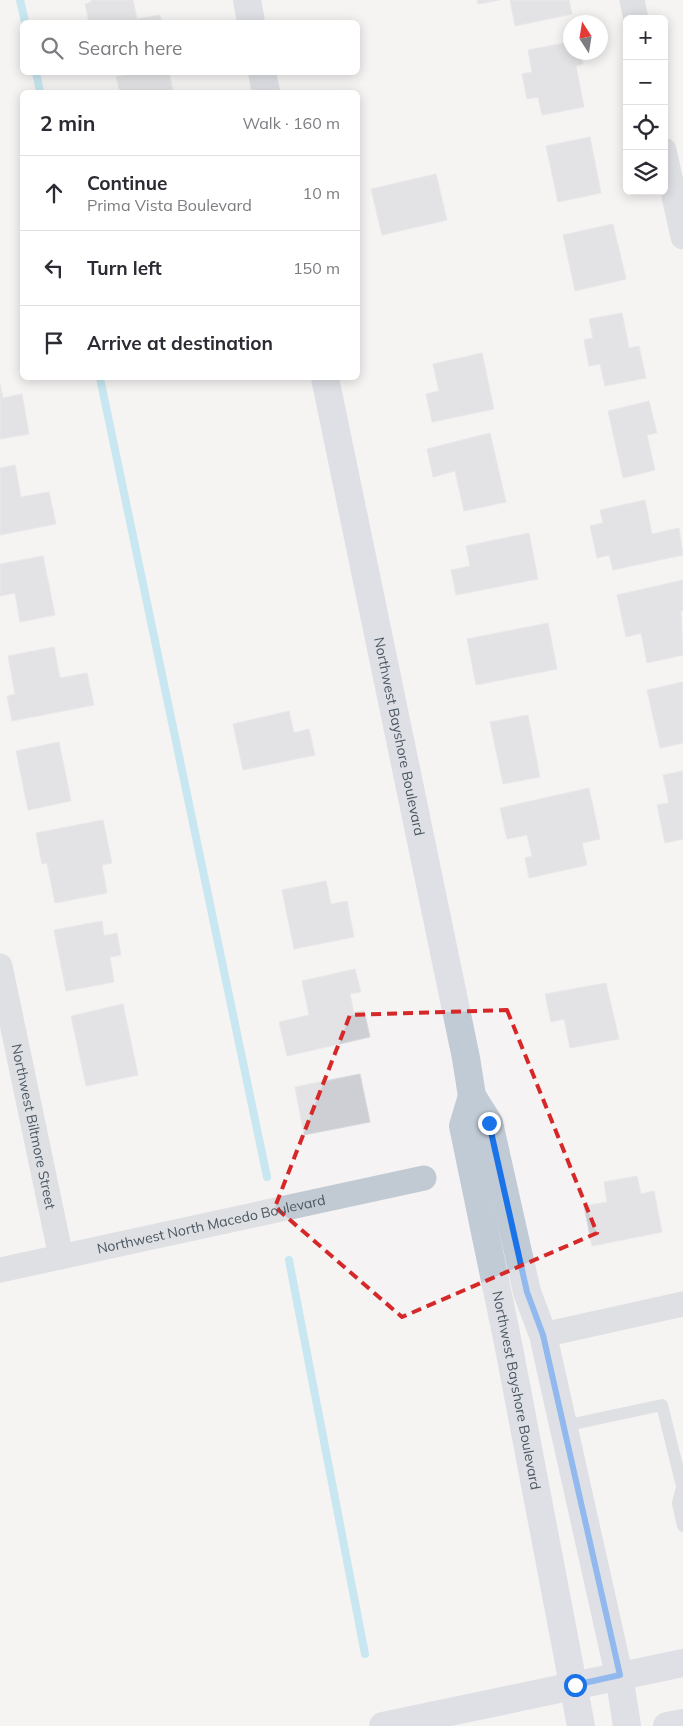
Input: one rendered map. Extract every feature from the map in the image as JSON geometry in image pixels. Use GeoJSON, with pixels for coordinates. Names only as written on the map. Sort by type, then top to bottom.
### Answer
{"type":"FeatureCollection","features":[{"type":"Feature","properties":{"kind":"main road"},"geometry":{"type":"LineString","coordinates":[[246,0],[251,20]]}},
{"type":"Feature","properties":{"kind":"main road"},"geometry":{"type":"LineString","coordinates":[[263,75],[266,90]]}},
{"type":"Feature","properties":{"kind":"main road","name":"Northwest Bayshore Boulevard"},"geometry":{"type":"LineString","coordinates":[[325,380],[466,1058],[472,1096],[489,1123],[527,1292],[543,1335],[620,1675],[627,1726]]}},
{"type":"Feature","properties":{"kind":"main road","name":"Northwest Bayshore Boulevard"},"geometry":{"type":"LineString","coordinates":[[472,1096],[463,1126],[575,1685],[581,1726]]}},
{"type":"Feature","properties":{"kind":"main road"},"geometry":{"type":"LineString","coordinates":[[382,1726],[683,1663]]}},
{"type":"Feature","properties":{"kind":"main road"},"geometry":{"type":"LineString","coordinates":[[667,1726],[683,1723]]}},
{"type":"Feature","properties":{"kind":"street"},"geometry":{"type":"LineString","coordinates":[[632,0],[635,15]]}},
{"type":"Feature","properties":{"kind":"street"},"geometry":{"type":"LineString","coordinates":[[668,168],[683,237]]}},
{"type":"Feature","properties":{"kind":"street","name":"Northwest Biltmore Street"},"geometry":{"type":"LineString","coordinates":[[0,966],[61,1257]]}},
{"type":"Feature","properties":{"kind":"street","name":"Northwest North Macedo Boulevard"},"geometry":{"type":"LineString","coordinates":[[0,1270],[424,1178]]}},
{"type":"Feature","properties":{"kind":"street"},"geometry":{"type":"LineString","coordinates":[[543,1335],[683,1304]]}},
{"type":"Feature","properties":{"kind":"lane"},"geometry":{"type":"LineString","coordinates":[[564,1426],[662,1405],[682,1490],[678,1503],[683,1526]]}},
{"type":"Feature","properties":{"kind":"highlighted area"},"geometry":{"type":"Polygon","coordinates":[[[507,1010],[597,1233],[402,1317],[275,1207],[350,1015],[507,1010]]]}},
{"type":"Feature","properties":{"kind":"building"},"geometry":{"type":"Polygon","coordinates":[[[91,0],[133,0],[137,19],[160,15],[161,20],[89,20],[85,4],[91,2],[91,0]]]}},
{"type":"Feature","properties":{"kind":"building"},"geometry":{"type":"Polygon","coordinates":[[[477,0],[500,0],[478,4],[477,0]]]}},
{"type":"Feature","properties":{"kind":"building"},"geometry":{"type":"Polygon","coordinates":[[[510,0],[569,0],[572,14],[515,26],[510,0]]]}},
{"type":"Feature","properties":{"kind":"building"},"geometry":{"type":"Polygon","coordinates":[[[563,43],[563,60],[582,60],[583,64],[576,66],[584,107],[542,115],[538,97],[527,99],[522,74],[532,72],[528,50],[563,43]]]}},
{"type":"Feature","properties":{"kind":"building"},"geometry":{"type":"Polygon","coordinates":[[[125,75],[170,75],[173,90],[119,90],[116,77],[125,75]]]}},
{"type":"Feature","properties":{"kind":"building"},"geometry":{"type":"Polygon","coordinates":[[[590,137],[601,193],[558,202],[546,146],[590,137]]]}},
{"type":"Feature","properties":{"kind":"building"},"geometry":{"type":"Polygon","coordinates":[[[436,174],[447,220],[382,235],[371,189],[436,174]]]}},
{"type":"Feature","properties":{"kind":"building"},"geometry":{"type":"Polygon","coordinates":[[[613,224],[626,279],[575,291],[563,235],[613,224]]]}},
{"type":"Feature","properties":{"kind":"building"},"geometry":{"type":"Polygon","coordinates":[[[622,313],[629,348],[639,346],[646,378],[605,386],[600,364],[589,366],[584,340],[593,338],[589,319],[622,313]]]}},
{"type":"Feature","properties":{"kind":"building"},"geometry":{"type":"Polygon","coordinates":[[[482,353],[494,409],[432,422],[426,394],[439,391],[433,364],[482,353]]]}},
{"type":"Feature","properties":{"kind":"building"},"geometry":{"type":"Polygon","coordinates":[[[0,384],[3,398],[22,394],[29,434],[0,439],[0,384]]]}},
{"type":"Feature","properties":{"kind":"building"},"geometry":{"type":"Polygon","coordinates":[[[649,401],[657,433],[647,435],[655,470],[623,478],[608,411],[649,401]]]}},
{"type":"Feature","properties":{"kind":"building"},"geometry":{"type":"Polygon","coordinates":[[[490,433],[506,502],[464,511],[455,471],[433,477],[427,449],[490,433]]]}},
{"type":"Feature","properties":{"kind":"building"},"geometry":{"type":"Polygon","coordinates":[[[15,465],[21,497],[49,492],[56,524],[0,535],[0,468],[15,465]]]}},
{"type":"Feature","properties":{"kind":"building"},"geometry":{"type":"Polygon","coordinates":[[[645,500],[652,534],[679,528],[683,555],[613,570],[609,555],[597,558],[590,526],[603,523],[600,510],[645,500]]]}},
{"type":"Feature","properties":{"kind":"building"},"geometry":{"type":"Polygon","coordinates":[[[529,533],[538,579],[456,595],[451,570],[470,566],[466,546],[529,533]]]}},
{"type":"Feature","properties":{"kind":"building"},"geometry":{"type":"Polygon","coordinates":[[[43,556],[55,615],[20,622],[15,593],[0,596],[0,564],[43,556]]]}},
{"type":"Feature","properties":{"kind":"building"},"geometry":{"type":"Polygon","coordinates":[[[683,580],[683,611],[681,611],[683,655],[647,663],[641,633],[626,637],[617,595],[683,580]]]}},
{"type":"Feature","properties":{"kind":"building"},"geometry":{"type":"Polygon","coordinates":[[[548,623],[557,669],[476,685],[467,639],[548,623]]]}},
{"type":"Feature","properties":{"kind":"building"},"geometry":{"type":"Polygon","coordinates":[[[54,647],[60,678],[87,673],[94,705],[12,721],[7,696],[15,694],[8,656],[54,647]]]}},
{"type":"Feature","properties":{"kind":"building"},"geometry":{"type":"Polygon","coordinates":[[[683,682],[683,743],[660,748],[647,690],[683,682]]]}},
{"type":"Feature","properties":{"kind":"building"},"geometry":{"type":"Polygon","coordinates":[[[289,711],[294,733],[309,729],[315,755],[243,770],[233,724],[289,711]]]}},
{"type":"Feature","properties":{"kind":"building"},"geometry":{"type":"Polygon","coordinates":[[[528,715],[540,777],[503,784],[490,722],[528,715]]]}},
{"type":"Feature","properties":{"kind":"building"},"geometry":{"type":"Polygon","coordinates":[[[59,742],[71,801],[28,810],[16,751],[59,742]]]}},
{"type":"Feature","properties":{"kind":"building"},"geometry":{"type":"Polygon","coordinates":[[[683,771],[683,839],[665,843],[657,805],[669,803],[663,775],[683,771]]]}},
{"type":"Feature","properties":{"kind":"building"},"geometry":{"type":"Polygon","coordinates":[[[589,788],[600,839],[582,843],[587,865],[529,878],[525,858],[532,856],[527,835],[507,839],[500,808],[589,788]]]}},
{"type":"Feature","properties":{"kind":"building"},"geometry":{"type":"Polygon","coordinates":[[[103,820],[112,863],[102,865],[107,893],[55,903],[47,863],[42,864],[36,833],[103,820]]]}},
{"type":"Feature","properties":{"kind":"building"},"geometry":{"type":"Polygon","coordinates":[[[326,881],[331,904],[347,901],[354,937],[294,949],[282,890],[326,881]]]}},
{"type":"Feature","properties":{"kind":"building"},"geometry":{"type":"Polygon","coordinates":[[[102,921],[104,936],[117,933],[121,955],[110,957],[114,982],[66,991],[54,930],[102,921]]]}},
{"type":"Feature","properties":{"kind":"building"},"geometry":{"type":"Polygon","coordinates":[[[355,969],[361,992],[350,994],[354,1013],[364,1010],[370,1037],[287,1056],[279,1022],[309,1015],[302,981],[355,969]]]}},
{"type":"Feature","properties":{"kind":"building"},"geometry":{"type":"Polygon","coordinates":[[[606,983],[619,1039],[570,1048],[564,1019],[551,1022],[545,994],[606,983]]]}},
{"type":"Feature","properties":{"kind":"building"},"geometry":{"type":"Polygon","coordinates":[[[123,1004],[138,1075],[86,1086],[71,1016],[123,1004]]]}},
{"type":"Feature","properties":{"kind":"building"},"geometry":{"type":"Polygon","coordinates":[[[360,1074],[370,1122],[304,1135],[295,1087],[360,1074]]]}},
{"type":"Feature","properties":{"kind":"building"},"geometry":{"type":"Polygon","coordinates":[[[637,1176],[641,1194],[654,1191],[662,1232],[592,1246],[584,1206],[607,1202],[604,1182],[637,1176]]]}},
{"type":"Feature","properties":{"kind":"waterway"},"geometry":{"type":"LineString","coordinates":[[20,0],[25,20]]}},
{"type":"Feature","properties":{"kind":"waterway"},"geometry":{"type":"LineString","coordinates":[[37,75],[40,90]]}},
{"type":"Feature","properties":{"kind":"waterway"},"geometry":{"type":"LineString","coordinates":[[100,380],[267,1177]]}},
{"type":"Feature","properties":{"kind":"waterway"},"geometry":{"type":"LineString","coordinates":[[289,1260],[365,1654]]}},
{"type":"Feature","properties":{"kind":"route"},"geometry":{"type":"LineString","coordinates":[[489,1123],[527,1292],[543,1335],[620,1675],[575,1685]]}}]}
